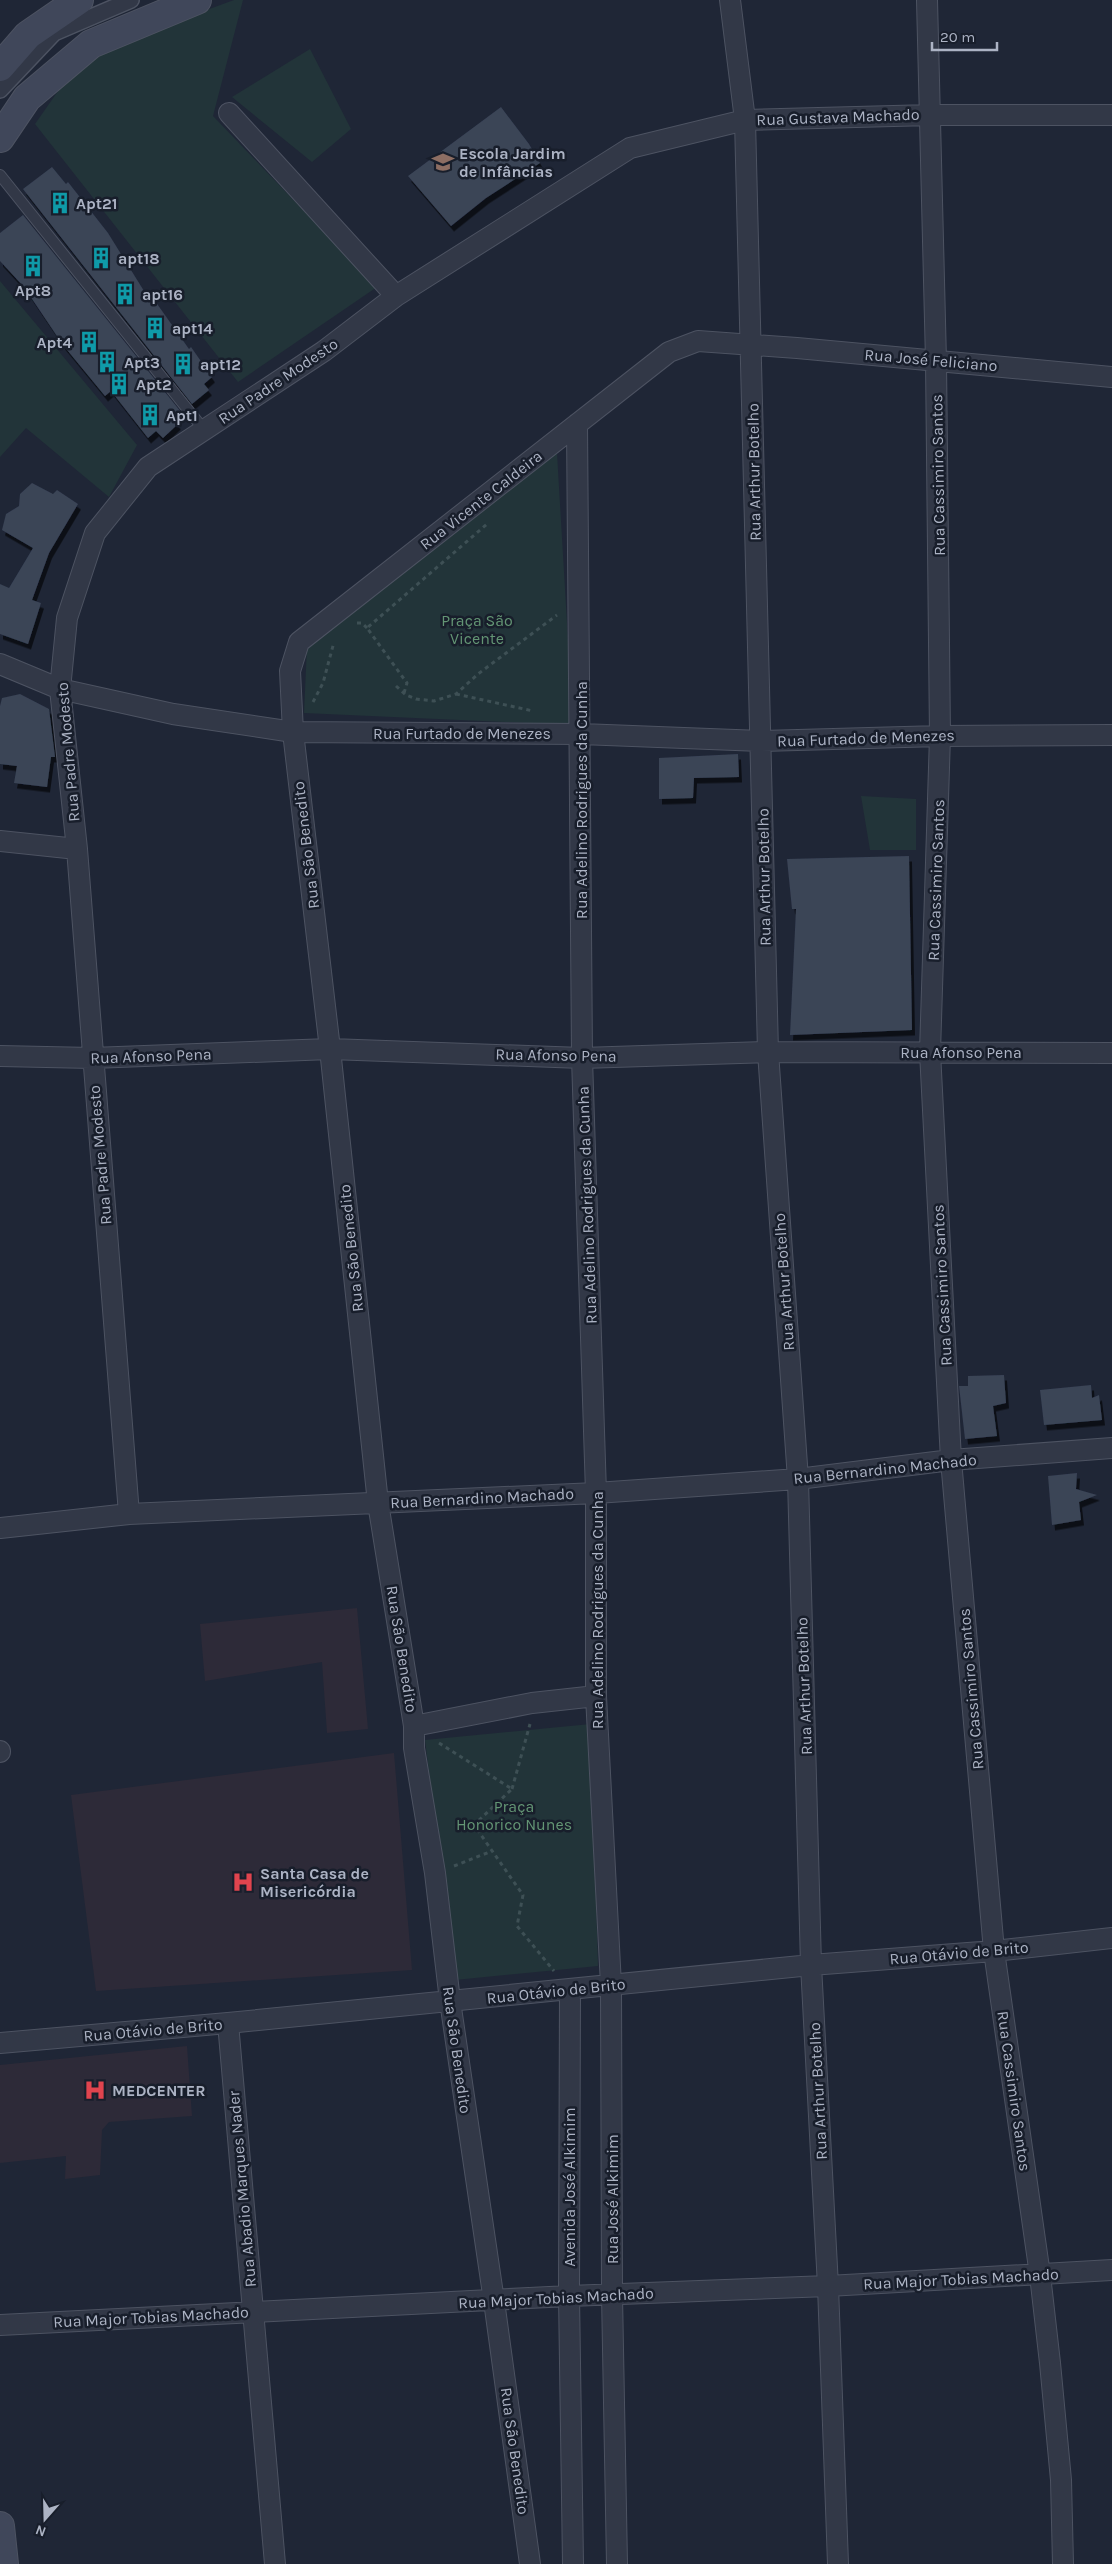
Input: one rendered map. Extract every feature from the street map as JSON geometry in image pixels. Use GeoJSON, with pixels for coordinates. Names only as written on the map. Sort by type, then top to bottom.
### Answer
{"type":"FeatureCollection","features":[{"type":"Feature","properties":{"kind":"main road"},"geometry":{"type":"LineString","coordinates":[[0,67],[28,35],[80,0]]}},
{"type":"Feature","properties":{"kind":"main road"},"geometry":{"type":"LineString","coordinates":[[0,138],[27,98],[91,44],[197,0]]}},
{"type":"Feature","properties":{"kind":"main road"},"geometry":{"type":"LineString","coordinates":[[0,2526],[4,2564]]}},
{"type":"Feature","properties":{"kind":"street"},"geometry":{"type":"LineString","coordinates":[[0,90],[54,33],[131,0]]}},
{"type":"Feature","properties":{"kind":"street","name":"Rua Arthur Botelho"},"geometry":{"type":"LineString","coordinates":[[730,0],[745,120],[768,1052],[798,1479],[811,1965],[828,2286],[838,2564]]}},
{"type":"Feature","properties":{"kind":"street","name":"Rua Cassimiro Santos"},"geometry":{"type":"LineString","coordinates":[[927,0],[936,361],[940,736],[930,1052],[951,1460],[994,1950],[1040,2275],[1061,2480],[1063,2564]]}},
{"type":"Feature","properties":{"kind":"street"},"geometry":{"type":"LineString","coordinates":[[229,113],[396,296]]}},
{"type":"Feature","properties":{"kind":"street","name":"Rua Gustava Machado"},"geometry":{"type":"LineString","coordinates":[[745,120],[931,115],[1112,115]]}},
{"type":"Feature","properties":{"kind":"street","name":"Rua Padre Modesto"},"geometry":{"type":"LineString","coordinates":[[129,1514],[77,849],[60,689],[66,618],[95,533],[148,467],[324,351],[396,296],[630,148],[745,120]]}},
{"type":"Feature","properties":{"kind":"street","name":"Rua Vicente Caldeira"},"geometry":{"type":"LineString","coordinates":[[293,732],[290,671],[299,642],[669,352],[698,341],[750,345]]}},
{"type":"Feature","properties":{"kind":"street","name":"Rua José Feliciano"},"geometry":{"type":"LineString","coordinates":[[750,345],[1112,378]]}},
{"type":"Feature","properties":{"kind":"street","name":"Rua Adelino Rodrigues da Cunha"},"geometry":{"type":"LineString","coordinates":[[577,424],[581,734],[582,1058],[596,1493],[596,1696],[611,1985]]}},
{"type":"Feature","properties":{"kind":"street","name":"Rua Furtado de Menezes"},"geometry":{"type":"LineString","coordinates":[[0,664],[60,689],[173,714],[293,732],[581,734],[761,741],[940,736],[1112,735]]}},
{"type":"Feature","properties":{"kind":"street","name":"Rua São Benedito"},"geometry":{"type":"LineString","coordinates":[[293,732],[330,1049],[378,1503],[414,1726],[414,1748],[435,1873],[450,2001],[530,2564]]}},
{"type":"Feature","properties":{"kind":"street"},"geometry":{"type":"LineString","coordinates":[[0,841],[77,849]]}},
{"type":"Feature","properties":{"kind":"street","name":"Rua Afonso Pena"},"geometry":{"type":"LineString","coordinates":[[0,1056],[92,1058],[330,1049],[582,1058],[768,1052],[1112,1053]]}},
{"type":"Feature","properties":{"kind":"street","name":"Rua Bernardino Machado"},"geometry":{"type":"LineString","coordinates":[[0,1528],[129,1514],[596,1493],[798,1479],[951,1460],[1112,1448]]}},
{"type":"Feature","properties":{"kind":"street"},"geometry":{"type":"LineString","coordinates":[[414,1726],[532,1703],[596,1696]]}},
{"type":"Feature","properties":{"kind":"street","name":"Rua Otávio de Brito"},"geometry":{"type":"LineString","coordinates":[[0,2043],[228,2024],[811,1965],[1112,1938]]}},
{"type":"Feature","properties":{"kind":"street","name":"Rua José Alkimim"},"geometry":{"type":"LineString","coordinates":[[611,1985],[612,2295],[617,2564]]}},
{"type":"Feature","properties":{"kind":"street","name":"Avenida José Alkimim"},"geometry":{"type":"LineString","coordinates":[[570,1990],[569,2296],[573,2564]]}},
{"type":"Feature","properties":{"kind":"street","name":"Rua Abadio Marques Nader"},"geometry":{"type":"LineString","coordinates":[[228,2024],[275,2564]]}},
{"type":"Feature","properties":{"kind":"street","name":"Rua Major Tobias Machado"},"geometry":{"type":"LineString","coordinates":[[0,2325],[569,2296],[828,2286],[1112,2270]]}},
{"type":"Feature","properties":{"kind":"lane"},"geometry":{"type":"LineString","coordinates":[[0,175],[205,431]]}},
{"type":"Feature","properties":{"kind":"path"},"geometry":{"type":"LineString","coordinates":[[367,628],[492,520]]}},
{"type":"Feature","properties":{"kind":"path"},"geometry":{"type":"LineString","coordinates":[[396,686],[404,693],[416,699],[434,701],[456,694],[478,674],[560,613]]}},
{"type":"Feature","properties":{"kind":"path"},"geometry":{"type":"LineString","coordinates":[[353,623],[362,623],[367,628],[407,683],[404,693]]}},
{"type":"Feature","properties":{"kind":"path"},"geometry":{"type":"LineString","coordinates":[[310,706],[323,683],[336,638]]}},
{"type":"Feature","properties":{"kind":"path"},"geometry":{"type":"LineString","coordinates":[[456,694],[534,711]]}},
{"type":"Feature","properties":{"kind":"path"},"geometry":{"type":"LineString","coordinates":[[532,1703],[529,1731],[512,1789],[474,1825],[523,1895],[518,1926],[570,1990]]}},
{"type":"Feature","properties":{"kind":"path"},"geometry":{"type":"LineString","coordinates":[[414,1726],[512,1789]]}},
{"type":"Feature","properties":{"kind":"path"},"geometry":{"type":"LineString","coordinates":[[435,1873],[492,1851]]}},
{"type":"Feature","properties":{"kind":"shaded area"},"geometry":{"type":"Polygon","coordinates":[[[357,1608],[368,1729],[327,1733],[322,1662],[205,1681],[200,1624],[357,1608]]]}},
{"type":"Feature","properties":{"kind":"shaded area","name":"Santa Casa de Misericórdia"},"geometry":{"type":"Polygon","coordinates":[[[394,1753],[412,1970],[96,1991],[71,1795],[394,1753]]]}},
{"type":"Feature","properties":{"kind":"shaded area","name":"MEDCENTER"},"geometry":{"type":"Polygon","coordinates":[[[187,2046],[192,2116],[109,2122],[102,2130],[100,2175],[65,2179],[66,2156],[0,2163],[0,2065],[187,2046]]]}},
{"type":"Feature","properties":{"kind":"green space"},"geometry":{"type":"Polygon","coordinates":[[[234,0],[243,0],[213,116],[377,287],[238,382],[35,124],[70,74],[122,41],[234,0]]]}},
{"type":"Feature","properties":{"kind":"green space"},"geometry":{"type":"Polygon","coordinates":[[[310,49],[351,129],[312,162],[232,97],[310,49]]]}},
{"type":"Feature","properties":{"kind":"green space"},"geometry":{"type":"Polygon","coordinates":[[[0,281],[137,445],[109,497],[26,428],[0,457],[0,281]]]}},
{"type":"Feature","properties":{"kind":"green space","name":"Praça São Vicente"},"geometry":{"type":"Polygon","coordinates":[[[557,453],[573,725],[304,713],[307,647],[557,453]]]}},
{"type":"Feature","properties":{"kind":"green space"},"geometry":{"type":"Polygon","coordinates":[[[861,796],[916,799],[916,850],[870,850],[861,796]]]}},
{"type":"Feature","properties":{"kind":"green space","name":"Praça Honorico Nunes"},"geometry":{"type":"Polygon","coordinates":[[[591,1724],[598,1966],[455,1980],[425,1740],[591,1724]]]}},
{"type":"Feature","properties":{"kind":"building"},"geometry":{"type":"Polygon","coordinates":[[[501,107],[529,144],[540,163],[486,198],[451,226],[408,176],[501,107]]]}},
{"type":"Feature","properties":{"kind":"building"},"geometry":{"type":"Polygon","coordinates":[[[52,167],[66,184],[68,182],[108,233],[144,291],[155,301],[189,349],[191,347],[212,377],[204,384],[209,390],[192,404],[23,189],[52,167]]]}},
{"type":"Feature","properties":{"kind":"building"},"geometry":{"type":"Polygon","coordinates":[[[23,215],[181,412],[173,419],[178,424],[163,438],[156,431],[148,438],[111,391],[105,396],[63,345],[24,287],[0,261],[0,233],[23,215]]]}},
{"type":"Feature","properties":{"kind":"building"},"geometry":{"type":"Polygon","coordinates":[[[32,483],[53,494],[57,490],[78,504],[49,553],[32,600],[41,603],[28,644],[0,634],[0,584],[9,588],[33,548],[2,530],[6,514],[19,506],[20,494],[32,483]]]}},
{"type":"Feature","properties":{"kind":"building"},"geometry":{"type":"Polygon","coordinates":[[[20,694],[49,709],[55,757],[51,757],[47,787],[14,783],[17,766],[0,764],[0,706],[2,698],[20,694]]]}},
{"type":"Feature","properties":{"kind":"building"},"geometry":{"type":"Polygon","coordinates":[[[738,754],[739,777],[694,778],[693,798],[659,799],[659,758],[738,754]]]}},
{"type":"Feature","properties":{"kind":"building"},"geometry":{"type":"Polygon","coordinates":[[[909,856],[912,1030],[790,1035],[796,909],[792,909],[787,859],[909,856]]]}},
{"type":"Feature","properties":{"kind":"building"},"geometry":{"type":"Polygon","coordinates":[[[1004,1375],[1006,1403],[993,1406],[997,1436],[965,1439],[959,1386],[968,1386],[968,1376],[1004,1375]]]}},
{"type":"Feature","properties":{"kind":"building"},"geometry":{"type":"Polygon","coordinates":[[[1091,1385],[1092,1398],[1099,1395],[1102,1420],[1044,1425],[1040,1390],[1091,1385]]]}},
{"type":"Feature","properties":{"kind":"building"},"geometry":{"type":"Polygon","coordinates":[[[1077,1473],[1076,1489],[1097,1495],[1079,1502],[1081,1520],[1052,1525],[1048,1476],[1077,1473]]]}},
{"type":"Feature","properties":{"kind":"place","name":"Escola Jardim de Infâncias"},"geometry":{"type":"Point","coordinates":[443,162]}},
{"type":"Feature","properties":{"kind":"place","name":"Apt21"},"geometry":{"type":"Point","coordinates":[60,203]}},
{"type":"Feature","properties":{"kind":"place","name":"apt18"},"geometry":{"type":"Point","coordinates":[101,258]}},
{"type":"Feature","properties":{"kind":"place","name":"Apt8"},"geometry":{"type":"Point","coordinates":[33,266]}},
{"type":"Feature","properties":{"kind":"place","name":"apt16"},"geometry":{"type":"Point","coordinates":[125,294]}},
{"type":"Feature","properties":{"kind":"place","name":"apt14"},"geometry":{"type":"Point","coordinates":[155,328]}},
{"type":"Feature","properties":{"kind":"place","name":"Apt4"},"geometry":{"type":"Point","coordinates":[89,342]}},
{"type":"Feature","properties":{"kind":"place","name":"Apt3"},"geometry":{"type":"Point","coordinates":[107,362]}},
{"type":"Feature","properties":{"kind":"place","name":"apt12"},"geometry":{"type":"Point","coordinates":[183,364]}},
{"type":"Feature","properties":{"kind":"place","name":"Apt2"},"geometry":{"type":"Point","coordinates":[119,384]}},
{"type":"Feature","properties":{"kind":"place","name":"Apt1"},"geometry":{"type":"Point","coordinates":[150,415]}},
{"type":"Feature","properties":{"kind":"place","name":"Santa Casa de Misericórdia"},"geometry":{"type":"Point","coordinates":[243,1882]}},
{"type":"Feature","properties":{"kind":"place","name":"MEDCENTER"},"geometry":{"type":"Point","coordinates":[95,2090]}}]}
